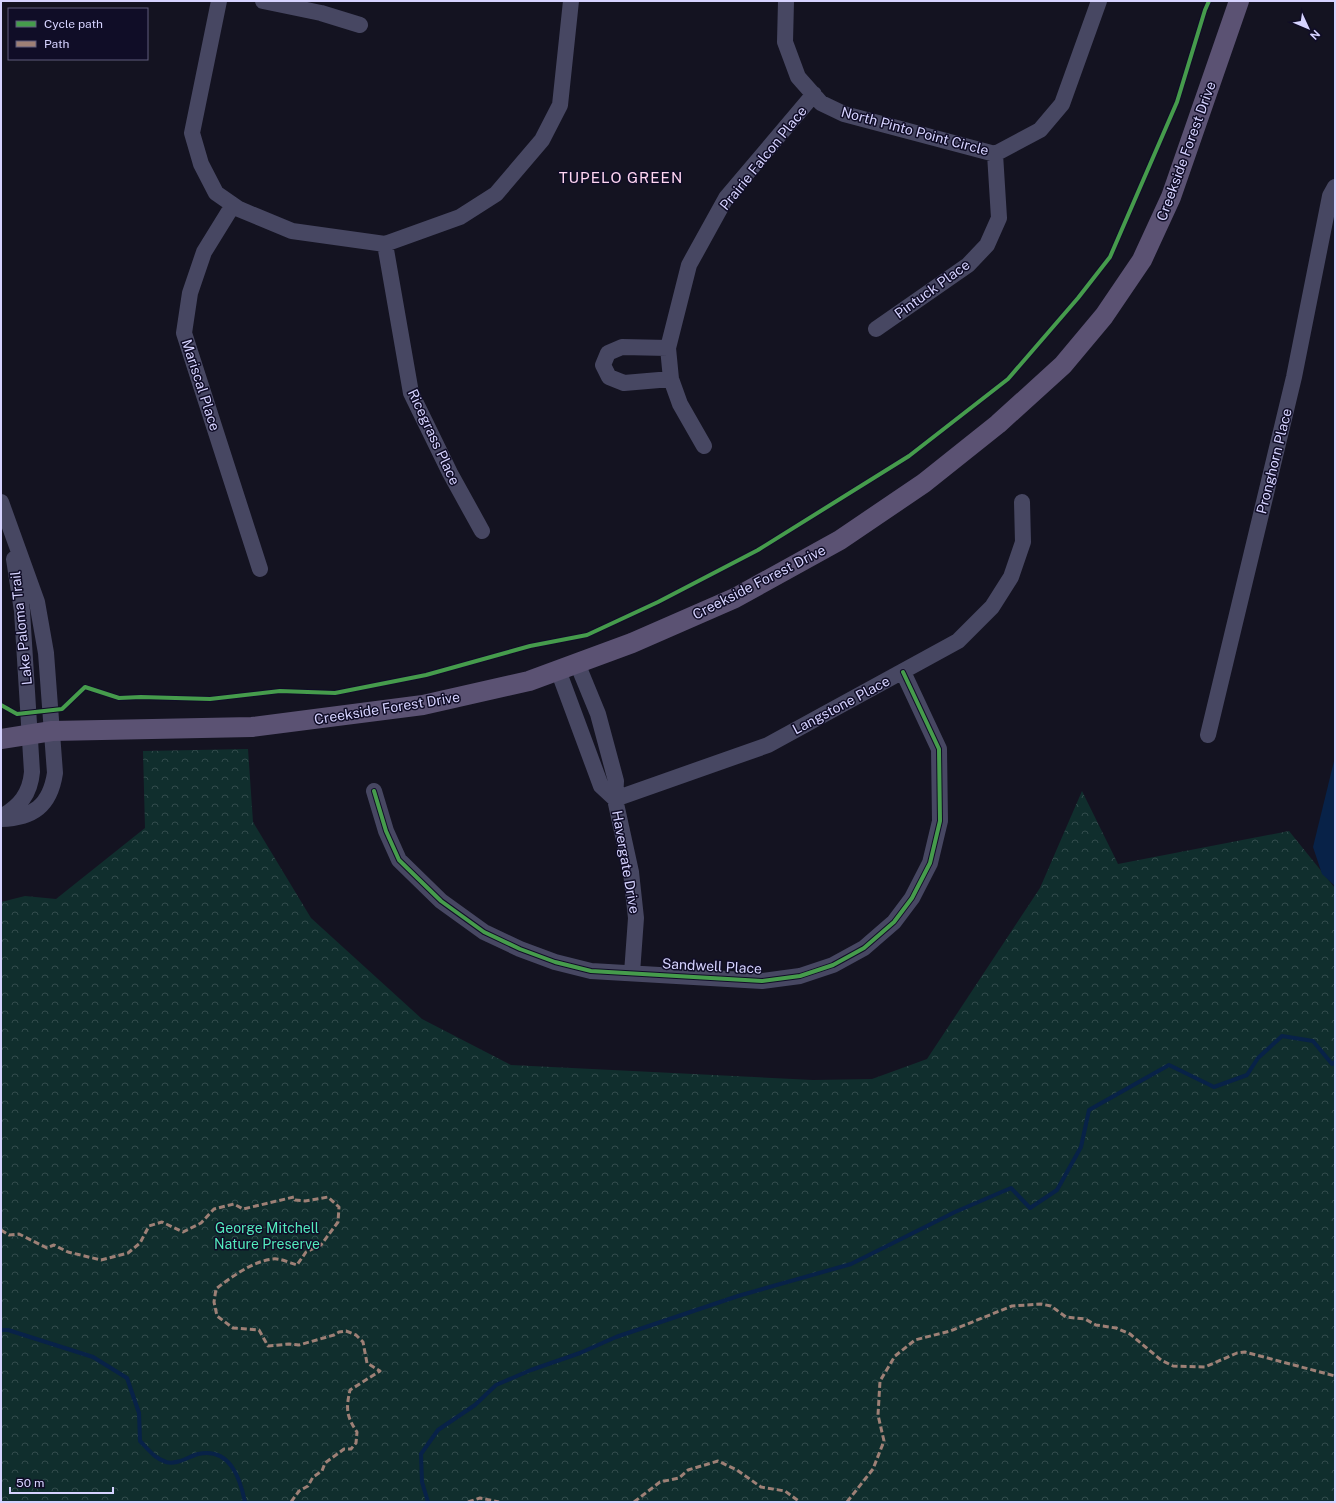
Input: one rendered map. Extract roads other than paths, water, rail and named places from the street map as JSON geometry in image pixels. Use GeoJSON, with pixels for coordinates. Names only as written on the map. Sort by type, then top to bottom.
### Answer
{"type":"FeatureCollection","features":[{"type":"Feature","properties":{"kind":"main road","name":"Creekside Forest Drive"},"geometry":{"type":"LineString","coordinates":[[1,739],[52,731],[252,727],[423,705],[529,681],[632,644],[735,598],[840,540],[924,483],[986,434],[1062,365],[1104,316],[1142,260],[1171,197],[1240,1]]}},
{"type":"Feature","properties":{"kind":"street"},"geometry":{"type":"LineString","coordinates":[[219,1],[192,133],[201,164],[216,193],[239,209],[292,230],[385,244],[460,217],[496,194],[542,140],[560,105],[571,1]]}},
{"type":"Feature","properties":{"kind":"street"},"geometry":{"type":"LineString","coordinates":[[262,1],[321,13],[360,25]]}},
{"type":"Feature","properties":{"kind":"street","name":"North Pinto Point Circle"},"geometry":{"type":"LineString","coordinates":[[786,1],[785,42],[798,77],[822,102],[844,114],[995,154],[1040,130],[1062,104],[1098,1]]}},
{"type":"Feature","properties":{"kind":"street","name":"Prairie Falcon Place"},"geometry":{"type":"LineString","coordinates":[[704,446],[680,404],[671,379],[668,348],[689,265],[726,198],[814,94]]}},
{"type":"Feature","properties":{"kind":"street","name":"Pintuck Place"},"geometry":{"type":"LineString","coordinates":[[876,329],[968,265],[988,245],[999,218],[995,154]]}},
{"type":"Feature","properties":{"kind":"street","name":"Pronghorn Place"},"geometry":{"type":"LineString","coordinates":[[1208,735],[1294,377],[1330,196],[1335,187]]}},
{"type":"Feature","properties":{"kind":"street","name":"Mariscal Place"},"geometry":{"type":"LineString","coordinates":[[233,205],[204,252],[190,293],[184,333],[260,569]]}},
{"type":"Feature","properties":{"kind":"street","name":"Ricegrass Place"},"geometry":{"type":"LineString","coordinates":[[385,244],[411,393],[450,473],[482,531]]}},
{"type":"Feature","properties":{"kind":"street"},"geometry":{"type":"LineString","coordinates":[[668,348],[622,347],[608,353],[603,365],[609,377],[624,383],[671,379]]}},
{"type":"Feature","properties":{"kind":"street","name":"Lake Paloma Trail"},"geometry":{"type":"LineString","coordinates":[[1,502],[37,602],[46,653],[55,773],[53,788],[45,801],[35,810],[19,819],[1,818]]}},
{"type":"Feature","properties":{"kind":"street","name":"Langstone Place"},"geometry":{"type":"LineString","coordinates":[[614,799],[768,745],[958,641],[992,607],[1011,577],[1022,542],[1022,502]]}},
{"type":"Feature","properties":{"kind":"street","name":"Lake Paloma Trail"},"geometry":{"type":"LineString","coordinates":[[1,818],[20,805],[31,783],[30,734],[22,611],[8,522]]}},
{"type":"Feature","properties":{"kind":"street","name":"Havergate Drive"},"geometry":{"type":"LineString","coordinates":[[577,663],[598,714],[616,781],[614,799],[630,872],[636,918],[632,973]]}},
{"type":"Feature","properties":{"kind":"street","name":"Havergate Drive"},"geometry":{"type":"LineString","coordinates":[[558,670],[602,786],[614,799]]}},
{"type":"Feature","properties":{"kind":"street","name":"Sandwell Place"},"geometry":{"type":"LineString","coordinates":[[374,790],[386,831],[399,860],[441,901],[478,928],[520,949],[555,962],[591,971],[762,981],[800,976],[833,965],[864,948],[894,922],[912,898],[930,863],[940,821],[939,749],[903,672]]}},
{"type":"Feature","properties":{"kind":"water"},"geometry":{"type":"Polygon","coordinates":[[[1335,757],[1335,886],[1322,874],[1313,847],[1335,757]]]}},
{"type":"Feature","properties":{"kind":"waterway"},"geometry":{"type":"LineString","coordinates":[[428,1502],[422,1482],[421,1454],[438,1430],[475,1405],[496,1385],[531,1370],[580,1353],[616,1337],[738,1296],[851,1264],[955,1212],[1011,1188],[1030,1208],[1057,1190],[1081,1147],[1089,1110],[1169,1065],[1214,1087],[1247,1075],[1258,1058],[1282,1036],[1313,1041],[1332,1064],[1335,1062]]}},
{"type":"Feature","properties":{"kind":"waterway"},"geometry":{"type":"LineString","coordinates":[[1,1330],[8,1330],[93,1357],[127,1378],[139,1413],[140,1441],[155,1456],[170,1463],[178,1462],[198,1454],[209,1453],[218,1455],[232,1466],[240,1483],[245,1502]]}},
{"type":"Feature","properties":{"kind":"district","name":"TUPELO GREEN"},"geometry":{"type":"Point","coordinates":[621,178]}},
{"type":"Feature","properties":{"kind":"park label","name":"George Mitchell Nature Preserve"},"geometry":{"type":"Point","coordinates":[267,1236]}}]}
